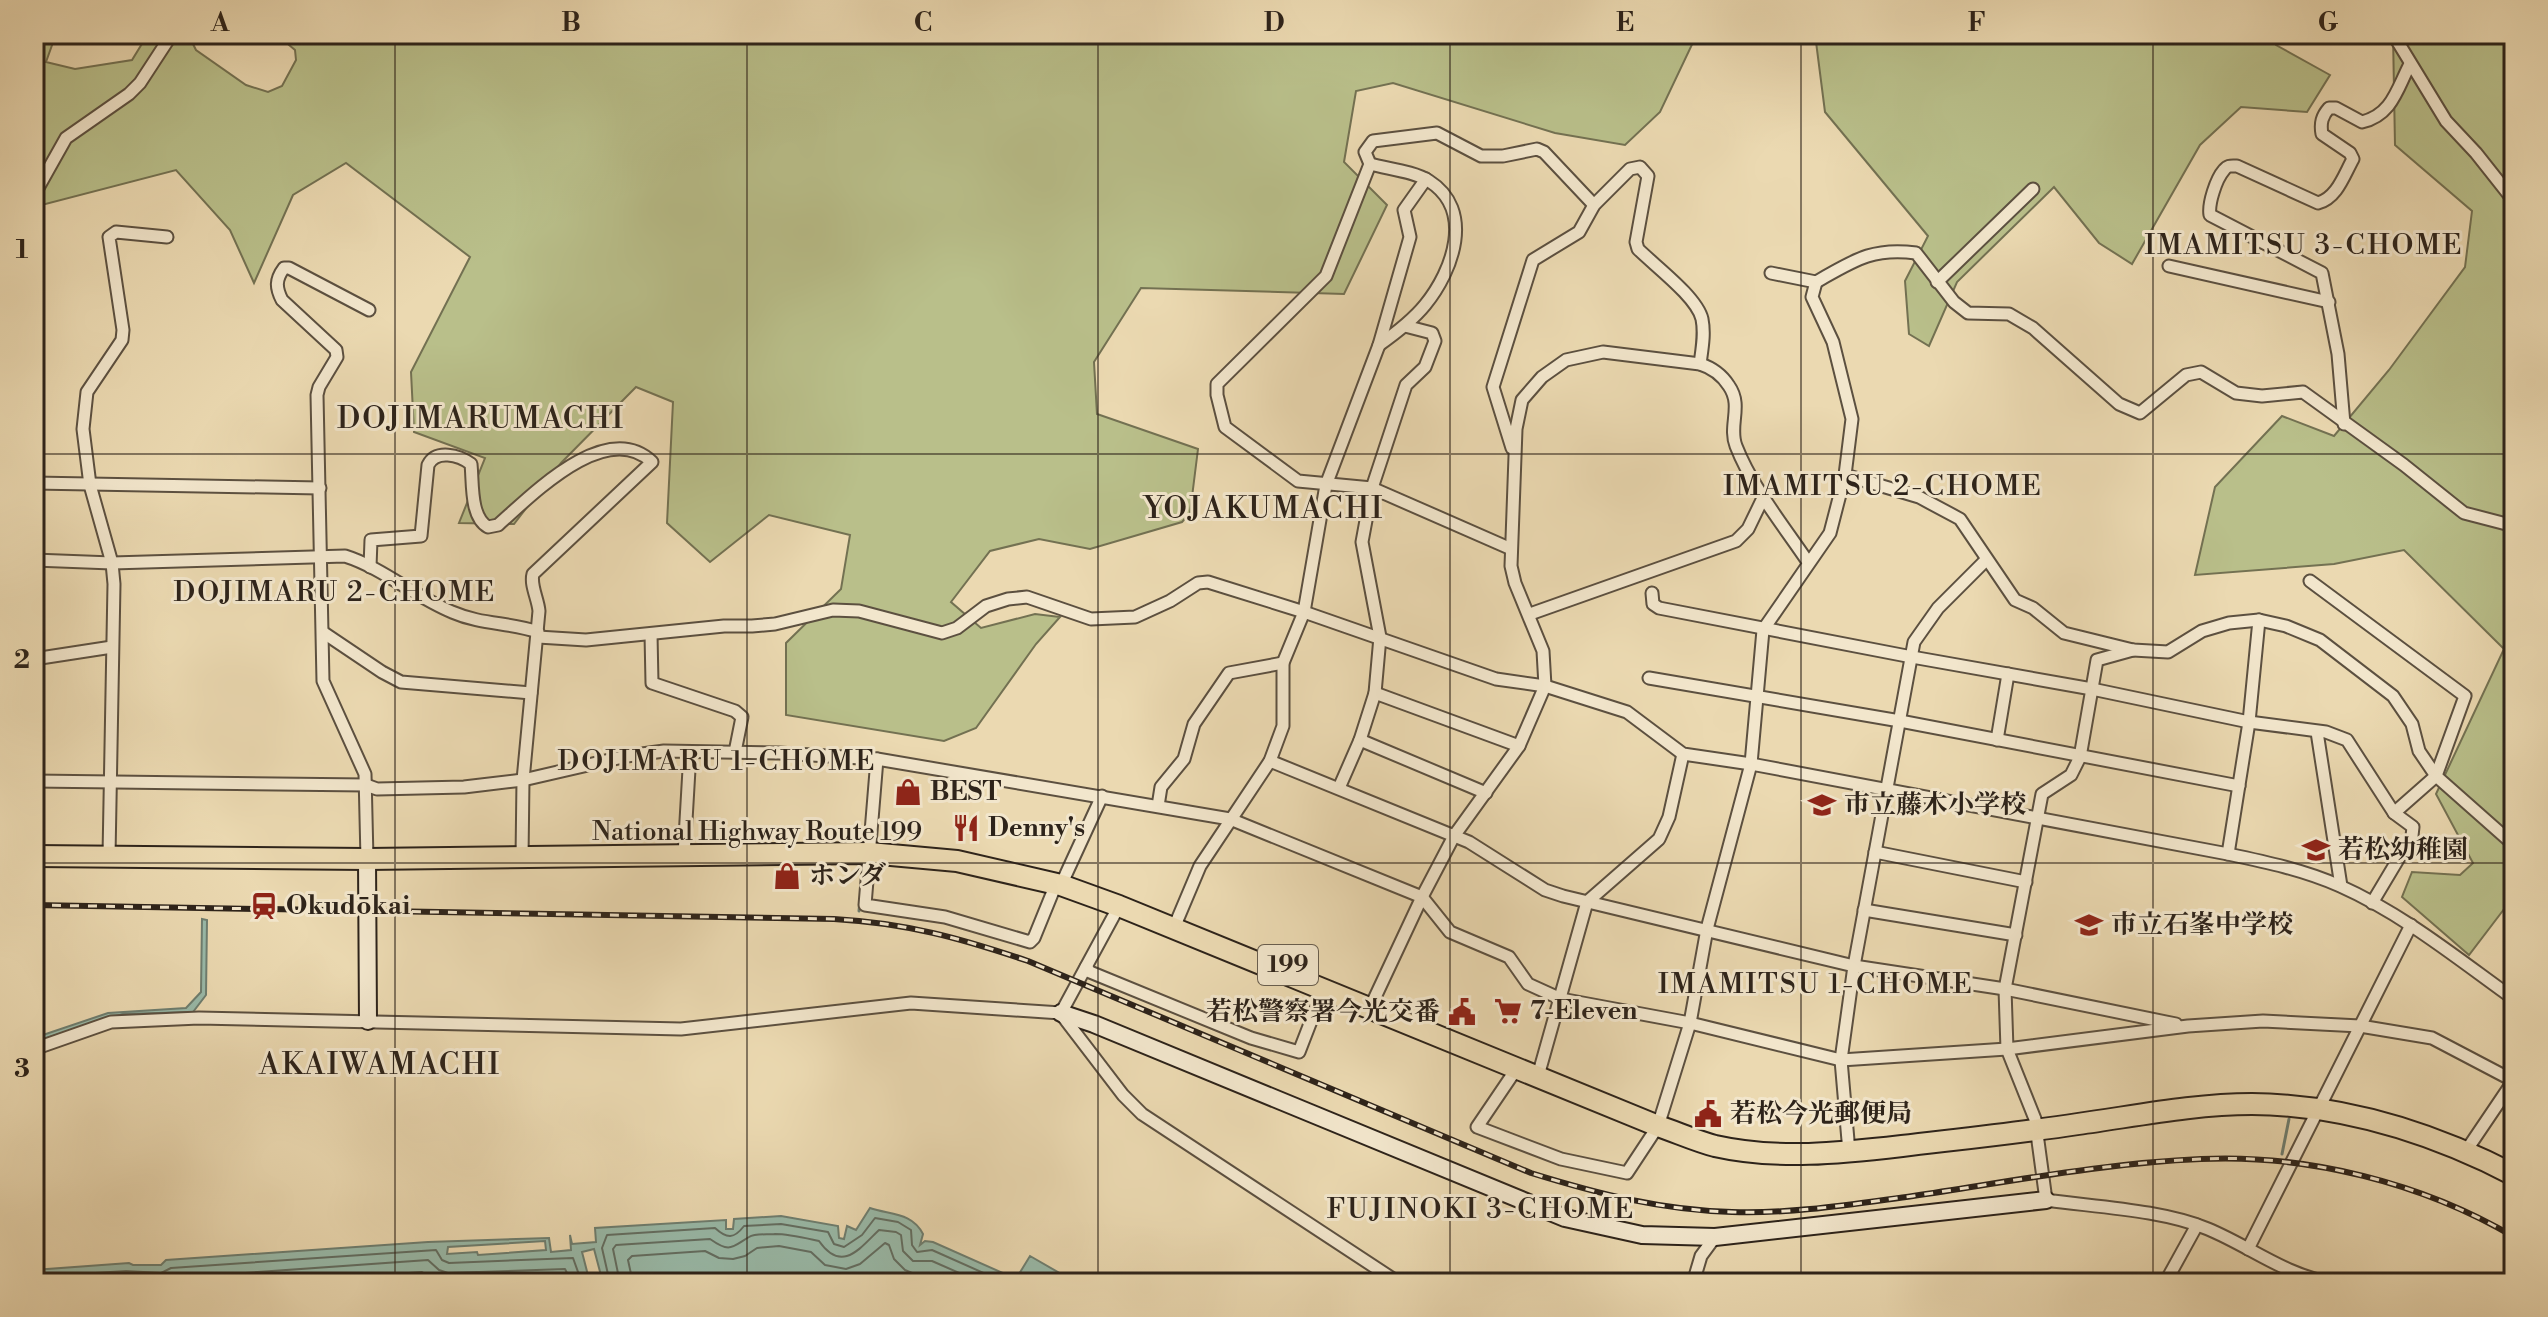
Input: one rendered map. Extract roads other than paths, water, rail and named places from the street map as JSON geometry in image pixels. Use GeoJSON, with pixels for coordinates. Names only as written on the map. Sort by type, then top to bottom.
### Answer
{"type":"FeatureCollection","features":[{"type":"Feature","properties":{"kind":"highway","name":"National Highway Route 199"},"geometry":{"type":"LineString","coordinates":[[34,846],[109,851],[367,853],[870,848],[957,861],[1061,882],[1539,1071],[1714,1145],[1811,1155],[1848,1146],[2205,1106],[2319,1105],[2469,1146],[2514,1164]]}},
{"type":"Feature","properties":{"kind":"highway","name":"National Highway Route 199"},"geometry":{"type":"LineString","coordinates":[[34,856],[109,851]]}},
{"type":"Feature","properties":{"kind":"highway","name":"National Highway Route 199"},"geometry":{"type":"LineString","coordinates":[[1061,882],[1175,925],[1323,990],[1372,1004],[1517,1068],[1539,1071]]}},
{"type":"Feature","properties":{"kind":"highway","name":"National Highway Route 199"},"geometry":{"type":"LineString","coordinates":[[2469,1146],[2514,1175]]}},
{"type":"Feature","properties":{"kind":"street"},"geometry":{"type":"LineString","coordinates":[[34,195],[66,138],[129,94],[140,83],[172,34]]}},
{"type":"Feature","properties":{"kind":"street"},"geometry":{"type":"LineString","coordinates":[[2393,34],[2446,121],[2514,201]]}},
{"type":"Feature","properties":{"kind":"street"},"geometry":{"type":"LineString","coordinates":[[2344,424],[2338,354],[2322,273],[2210,215],[2209,207],[2223,171],[2237,166],[2318,203],[2326,201],[2353,159],[2350,153],[2322,134],[2323,114],[2329,108],[2336,108],[2362,122],[2374,119],[2386,111],[2410,64]]}},
{"type":"Feature","properties":{"kind":"street"},"geometry":{"type":"LineString","coordinates":[[1509,548],[1372,488],[1298,481],[1225,427],[1217,384],[1326,276],[1370,164],[1365,152],[1373,141],[1437,133],[1481,156],[1503,156],[1537,149],[1544,152],[1594,205]]}},
{"type":"Feature","properties":{"kind":"street"},"geometry":{"type":"LineString","coordinates":[[1370,164],[1426,179],[1441,190],[1457,218],[1454,245],[1446,274],[1438,288],[1405,326],[1379,345]]}},
{"type":"Feature","properties":{"kind":"street"},"geometry":{"type":"LineString","coordinates":[[1514,456],[1493,387],[1533,260],[1579,232],[1594,205],[1630,169],[1640,167],[1648,176],[1636,242],[1638,249],[1701,315],[1700,364]]}},
{"type":"Feature","properties":{"kind":"street"},"geometry":{"type":"LineString","coordinates":[[1175,925],[1200,866],[1270,761],[1283,726],[1283,663],[1304,612],[1326,485],[1379,345],[1410,237],[1404,210],[1426,179]]}},
{"type":"Feature","properties":{"kind":"street"},"geometry":{"type":"LineString","coordinates":[[1937,282],[2033,189]]}},
{"type":"Feature","properties":{"kind":"street"},"geometry":{"type":"LineString","coordinates":[[109,851],[112,563],[90,485],[83,429],[87,392],[122,340],[109,237],[116,232],[167,237]]}},
{"type":"Feature","properties":{"kind":"street"},"geometry":{"type":"LineString","coordinates":[[1771,273],[1816,282],[1859,258],[1891,250],[1916,253],[1954,302],[1968,313],[2009,314],[2033,328],[2119,404],[2140,413],[2186,375],[2201,372],[2236,393],[2262,396],[2303,392],[2464,513],[2514,526]]}},
{"type":"Feature","properties":{"kind":"street"},"geometry":{"type":"LineString","coordinates":[[2169,266],[2329,302]]}},
{"type":"Feature","properties":{"kind":"street"},"geometry":{"type":"LineString","coordinates":[[368,1021],[365,774],[323,681],[317,395],[337,357],[336,350],[282,300],[277,291],[277,277],[284,268],[289,268],[369,310]]}},
{"type":"Feature","properties":{"kind":"street"},"geometry":{"type":"LineString","coordinates":[[1517,1068],[1477,1127],[1561,1159],[1627,1173],[1659,1121],[1690,1023],[1707,929],[1751,764],[1763,630],[1830,533],[1845,475],[1852,419],[1833,342],[1812,297],[1816,282]]}},
{"type":"Feature","properties":{"kind":"street"},"geometry":{"type":"LineString","coordinates":[[1339,788],[1360,740],[1375,693],[1380,637],[1362,542],[1372,488],[1406,385],[1425,367],[1435,341],[1432,333],[1405,326]]}},
{"type":"Feature","properties":{"kind":"street"},"geometry":{"type":"LineString","coordinates":[[1372,1004],[1454,836],[1519,746],[1545,686],[1543,651],[1515,583],[1509,548],[1514,456],[1522,400],[1542,377],[1566,360],[1603,352],[1712,368],[1729,386],[1737,401],[1734,443],[1764,496],[1808,562]]}},
{"type":"Feature","properties":{"kind":"street"},"geometry":{"type":"LineString","coordinates":[[370,567],[371,540],[421,536],[428,465],[431,458],[437,455],[456,456],[471,464],[475,508],[479,520],[488,527],[498,525],[550,479],[578,460],[602,452],[622,450],[643,455],[652,462],[533,574],[531,581],[538,595],[539,611],[523,780],[522,853]]}},
{"type":"Feature","properties":{"kind":"street"},"geometry":{"type":"LineString","coordinates":[[1845,475],[1919,497],[1949,511],[1960,519],[2015,600],[2033,608],[2064,633],[2133,650],[2168,652],[2202,631],[2229,623],[2259,620],[2286,626],[2320,640],[2393,696],[2412,724],[2419,751],[2436,776],[2514,845]]}},
{"type":"Feature","properties":{"kind":"street"},"geometry":{"type":"LineString","coordinates":[[34,483],[320,488]]}},
{"type":"Feature","properties":{"kind":"street"},"geometry":{"type":"LineString","coordinates":[[1530,614],[1736,541],[1748,529],[1764,496]]}},
{"type":"Feature","properties":{"kind":"street"},"geometry":{"type":"LineString","coordinates":[[34,560],[112,563],[345,556],[447,610],[475,621],[586,640],[775,624],[833,610],[859,611],[942,633],[957,628],[986,606],[1027,597],[1091,619],[1135,617],[1170,601],[1202,581],[1380,637],[1496,679],[1545,686],[1627,712],[1683,754],[1887,789],[2293,868],[2341,886],[2411,925],[2514,999]]}},
{"type":"Feature","properties":{"kind":"street"},"geometry":{"type":"LineString","coordinates":[[1848,1146],[1841,1060],[1854,966],[1914,642],[1930,617],[1986,560]]}},
{"type":"Feature","properties":{"kind":"street"},"geometry":{"type":"LineString","coordinates":[[2310,581],[2465,696],[2436,776],[2394,813]]}},
{"type":"Feature","properties":{"kind":"street"},"geometry":{"type":"LineString","coordinates":[[1652,593],[1653,604],[1659,608],[1763,630],[2092,689],[2249,722],[2326,732],[2347,740],[2394,813],[2413,827],[2412,836],[2372,903]]}},
{"type":"Feature","properties":{"kind":"street"},"geometry":{"type":"LineString","coordinates":[[2228,854],[2249,722],[2259,620]]}},
{"type":"Feature","properties":{"kind":"street"},"geometry":{"type":"LineString","coordinates":[[324,633],[401,682],[531,693]]}},
{"type":"Feature","properties":{"kind":"street"},"geometry":{"type":"LineString","coordinates":[[651,634],[652,683],[735,711],[742,717],[735,752]]}},
{"type":"Feature","properties":{"kind":"street"},"geometry":{"type":"LineString","coordinates":[[34,659],[112,647]]}},
{"type":"Feature","properties":{"kind":"street"},"geometry":{"type":"LineString","coordinates":[[2046,1200],[2035,1125],[2007,1049],[2005,989],[2042,794],[2071,775],[2080,757],[2097,660],[2133,650]]}},
{"type":"Feature","properties":{"kind":"street"},"geometry":{"type":"LineString","coordinates":[[1158,806],[1161,787],[1184,759],[1194,724],[1229,673],[1283,663]]}},
{"type":"Feature","properties":{"kind":"street"},"geometry":{"type":"LineString","coordinates":[[1997,740],[2008,674]]}},
{"type":"Feature","properties":{"kind":"street"},"geometry":{"type":"LineString","coordinates":[[1649,678],[1900,721],[2239,786]]}},
{"type":"Feature","properties":{"kind":"street"},"geometry":{"type":"LineString","coordinates":[[1375,693],[1519,746]]}},
{"type":"Feature","properties":{"kind":"street"},"geometry":{"type":"LineString","coordinates":[[2317,732],[2341,886]]}},
{"type":"Feature","properties":{"kind":"street"},"geometry":{"type":"LineString","coordinates":[[1360,740],[1486,793]]}},
{"type":"Feature","properties":{"kind":"street"},"geometry":{"type":"LineString","coordinates":[[34,781],[366,785],[377,789],[464,787],[523,780],[627,756],[664,751],[877,759],[1230,819],[1422,897],[1450,932],[1509,957],[1528,984],[1561,999],[1690,1023],[1841,1060],[2007,1049],[2188,1026],[2263,1021],[2360,1026],[2432,1038],[2514,1081],[2469,1146]]}},
{"type":"Feature","properties":{"kind":"street"},"geometry":{"type":"LineString","coordinates":[[684,850],[690,752]]}},
{"type":"Feature","properties":{"kind":"street"},"geometry":{"type":"LineString","coordinates":[[1539,1071],[1587,902],[1659,839],[1669,817],[1683,754]]}},
{"type":"Feature","properties":{"kind":"street"},"geometry":{"type":"LineString","coordinates":[[877,759],[865,905],[945,917],[1030,942],[1102,796]]}},
{"type":"Feature","properties":{"kind":"street"},"geometry":{"type":"LineString","coordinates":[[1270,761],[1469,842],[1545,890],[1854,966],[2005,989],[2188,1026]]}},
{"type":"Feature","properties":{"kind":"street"},"geometry":{"type":"LineString","coordinates":[[1875,852],[2026,882]]}},
{"type":"Feature","properties":{"kind":"street"},"geometry":{"type":"LineString","coordinates":[[1061,1013],[1119,906]]}},
{"type":"Feature","properties":{"kind":"street"},"geometry":{"type":"LineString","coordinates":[[1864,910],[2016,935]]}},
{"type":"Feature","properties":{"kind":"street"},"geometry":{"type":"LineString","coordinates":[[2248,1249],[2411,925]]}},
{"type":"Feature","properties":{"kind":"street"},"geometry":{"type":"LineString","coordinates":[[1086,967],[1090,972],[1251,1038],[1299,1052],[1323,990]]}},
{"type":"Feature","properties":{"kind":"street"},"geometry":{"type":"LineString","coordinates":[[34,1049],[111,1022],[138,1020],[199,1018],[681,1029],[911,1003],[1061,1013],[1565,1218],[1642,1235],[1715,1237],[2046,1200],[2165,1217],[2197,1225],[2285,1270],[2328,1283]]}},
{"type":"Feature","properties":{"kind":"street"},"geometry":{"type":"LineString","coordinates":[[1061,1013],[1123,1095],[1142,1114],[1399,1283]]}},
{"type":"Feature","properties":{"kind":"street"},"geometry":{"type":"LineString","coordinates":[[2165,1283],[2197,1225]]}},
{"type":"Feature","properties":{"kind":"street"},"geometry":{"type":"LineString","coordinates":[[1693,1283],[1701,1256],[1715,1237]]}},
{"type":"Feature","properties":{"kind":"water"},"geometry":{"type":"Polygon","coordinates":[[[202,919],[207,920],[206,995],[193,1012],[123,1014],[34,1042],[34,1038],[108,1013],[186,1008],[201,992],[202,919]]]}},
{"type":"Feature","properties":{"kind":"water"},"geometry":{"type":"Polygon","coordinates":[[[870,1208],[900,1215],[913,1222],[923,1234],[920,1245],[925,1241],[933,1242],[1014,1278],[1030,1256],[1063,1275],[1058,1283],[603,1283],[594,1249],[582,1252],[590,1283],[34,1283],[34,1270],[129,1263],[161,1265],[166,1260],[428,1242],[549,1238],[551,1252],[571,1250],[570,1235],[572,1244],[596,1242],[595,1228],[726,1220],[726,1229],[733,1229],[734,1219],[781,1216],[838,1226],[839,1238],[844,1239],[847,1226],[856,1230],[870,1208]],[[545,1241],[448,1247],[447,1254],[477,1252],[478,1255],[546,1250],[545,1241]]]}},
{"type":"Feature","properties":{"kind":"waterway"},"geometry":{"type":"LineString","coordinates":[[859,911],[861,891]]}},
{"type":"Feature","properties":{"kind":"waterway"},"geometry":{"type":"LineString","coordinates":[[2282,1154],[2289,1119]]}},
{"type":"Feature","properties":{"kind":"railway"},"geometry":{"type":"LineString","coordinates":[[34,905],[834,919],[885,924],[956,939],[1028,961],[1531,1173],[1630,1200],[1706,1211],[1823,1208],[2128,1164],[2241,1159],[2323,1167],[2403,1187],[2442,1201],[2514,1237]]}},
{"type":"Feature","properties":{"kind":"place","name":"BEST"},"geometry":{"type":"Point","coordinates":[908,792]}},
{"type":"Feature","properties":{"kind":"place","name":"市立藤木小学校"},"geometry":{"type":"Point","coordinates":[1822,805]}},
{"type":"Feature","properties":{"kind":"place","name":"Denny's"},"geometry":{"type":"Point","coordinates":[966,828]}},
{"type":"Feature","properties":{"kind":"place","name":"若松幼稚園"},"geometry":{"type":"Point","coordinates":[2316,850]}},
{"type":"Feature","properties":{"kind":"place","name":"ホンダ"},"geometry":{"type":"Point","coordinates":[787,876]}},
{"type":"Feature","properties":{"kind":"place","name":"Okudōkai"},"geometry":{"type":"Point","coordinates":[264,906]}},
{"type":"Feature","properties":{"kind":"place","name":"市立石峯中学校"},"geometry":{"type":"Point","coordinates":[2089,925]}},
{"type":"Feature","properties":{"kind":"place","name":"7-Eleven"},"geometry":{"type":"Point","coordinates":[1508,1011]}},
{"type":"Feature","properties":{"kind":"place","name":"若松警察署今光交番"},"geometry":{"type":"Point","coordinates":[1462,1012]}},
{"type":"Feature","properties":{"kind":"place","name":"若松今光郵便局"},"geometry":{"type":"Point","coordinates":[1708,1114]}},
{"type":"Feature","properties":{"kind":"district","name":"IMAMITSU 3-CHOME"},"geometry":{"type":"Point","coordinates":[2304,245]}},
{"type":"Feature","properties":{"kind":"district","name":"DOJIMARUMACHI"},"geometry":{"type":"Point","coordinates":[481,419]}},
{"type":"Feature","properties":{"kind":"district","name":"IMAMITSU 2-CHOME"},"geometry":{"type":"Point","coordinates":[1883,486]}},
{"type":"Feature","properties":{"kind":"district","name":"YOJAKUMACHI"},"geometry":{"type":"Point","coordinates":[1264,509]}},
{"type":"Feature","properties":{"kind":"district","name":"DOJIMARU 2-CHOME"},"geometry":{"type":"Point","coordinates":[335,592]}},
{"type":"Feature","properties":{"kind":"district","name":"DOJIMARU 1-CHOME"},"geometry":{"type":"Point","coordinates":[717,761]}},
{"type":"Feature","properties":{"kind":"district","name":"IMAMITSU 1-CHOME"},"geometry":{"type":"Point","coordinates":[1816,984]}},
{"type":"Feature","properties":{"kind":"district","name":"AKAIWAMACHI"},"geometry":{"type":"Point","coordinates":[380,1065]}},
{"type":"Feature","properties":{"kind":"district","name":"FUJINOKI 3-CHOME"},"geometry":{"type":"Point","coordinates":[1481,1209]}}]}
